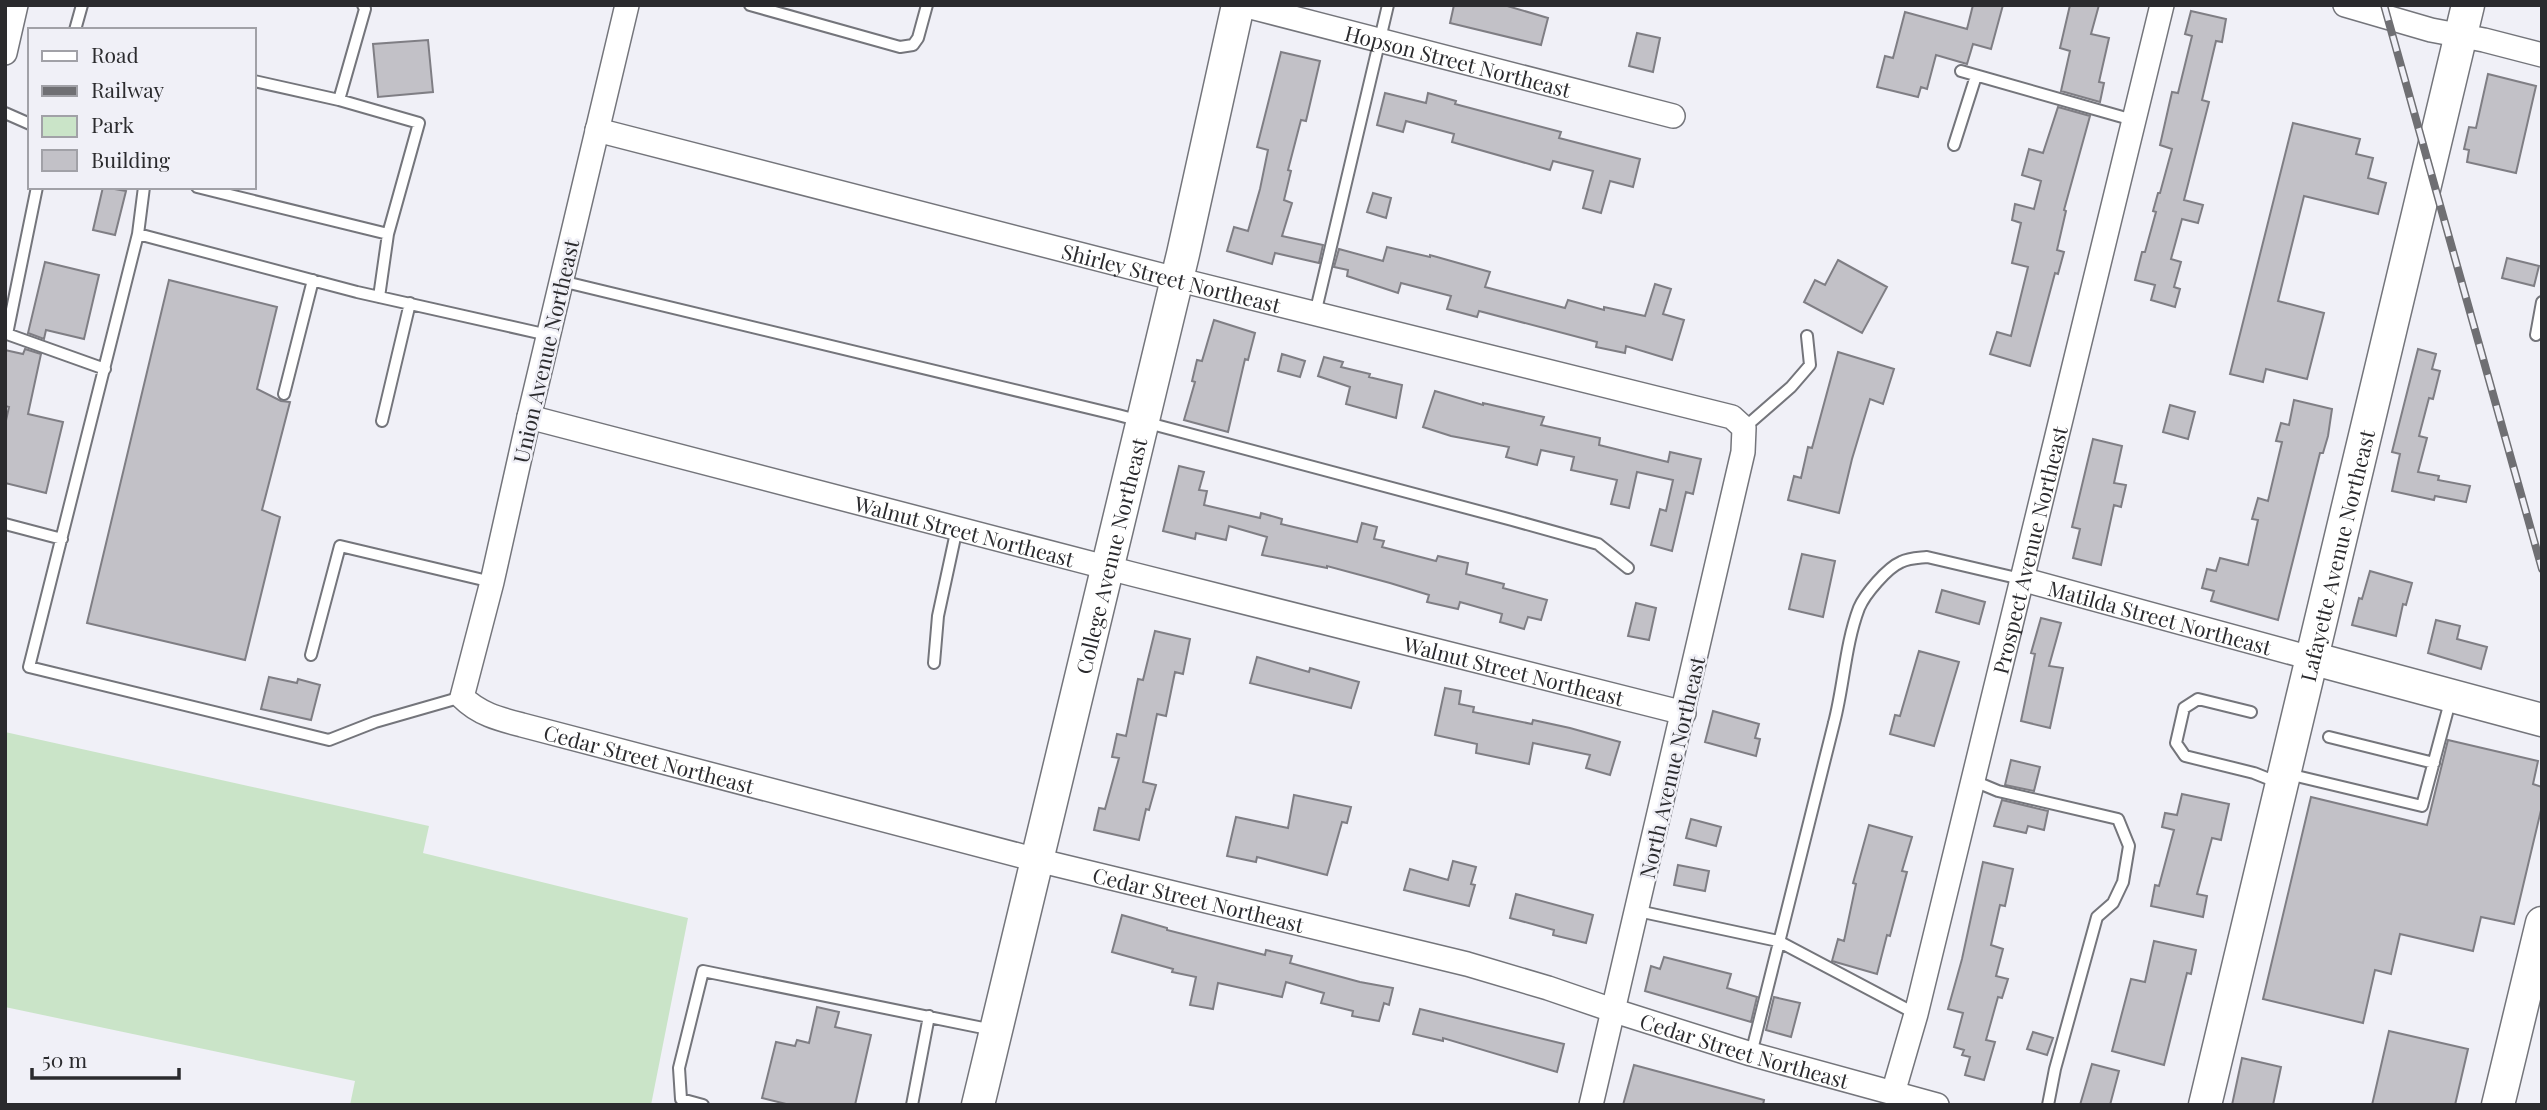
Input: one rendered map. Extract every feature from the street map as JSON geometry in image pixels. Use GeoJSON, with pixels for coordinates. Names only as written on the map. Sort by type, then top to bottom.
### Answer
{"type":"FeatureCollection","features":[{"type":"Feature","properties":{"kind":"street"},"geometry":{"type":"LineString","coordinates":[[5,53],[16,5]]}},
{"type":"Feature","properties":{"kind":"street","name":"Union Avenue Northeast"},"geometry":{"type":"LineString","coordinates":[[462,697],[492,582],[627,5]]}},
{"type":"Feature","properties":{"kind":"street","name":"Hopson Street Northeast"},"geometry":{"type":"LineString","coordinates":[[1241,5],[1673,116]]}},
{"type":"Feature","properties":{"kind":"street","name":"College Avenue Northeast"},"geometry":{"type":"LineString","coordinates":[[978,1105],[1241,5]]}},
{"type":"Feature","properties":{"kind":"street","name":"Prospect Avenue Northeast"},"geometry":{"type":"LineString","coordinates":[[1893,1093],[1916,1014],[2162,5]]}},
{"type":"Feature","properties":{"kind":"street"},"geometry":{"type":"LineString","coordinates":[[2345,5],[2431,30],[2542,55]]}},
{"type":"Feature","properties":{"kind":"street","name":"Lafayette Avenue Northeast"},"geometry":{"type":"LineString","coordinates":[[2205,1105],[2468,5]]}},
{"type":"Feature","properties":{"kind":"street","name":"Shirley Street Northeast"},"geometry":{"type":"LineString","coordinates":[[597,130],[1176,279],[1732,417],[1744,429]]}},
{"type":"Feature","properties":{"kind":"street","name":"Walnut Street Northeast"},"geometry":{"type":"LineString","coordinates":[[529,417],[1107,568],[1684,713]]}},
{"type":"Feature","properties":{"kind":"street","name":"North Avenue Northeast"},"geometry":{"type":"LineString","coordinates":[[1591,1105],[1684,713],[1743,452],[1744,429]]}},
{"type":"Feature","properties":{"kind":"street","name":"Matilda Street Northeast"},"geometry":{"type":"LineString","coordinates":[[2021,579],[2542,720]]}},
{"type":"Feature","properties":{"kind":"street","name":"Cedar Street Northeast"},"geometry":{"type":"LineString","coordinates":[[462,697],[479,711],[522,725],[1037,860],[1467,964],[1751,1054],[1937,1105]]}},
{"type":"Feature","properties":{"kind":"street"},"geometry":{"type":"LineString","coordinates":[[2498,1105],[2542,923]]}},
{"type":"Feature","properties":{"kind":"lane"},"geometry":{"type":"LineString","coordinates":[[76,28],[82,5]]}},
{"type":"Feature","properties":{"kind":"lane"},"geometry":{"type":"LineString","coordinates":[[340,100],[364,7],[352,5]]}},
{"type":"Feature","properties":{"kind":"lane"},"geometry":{"type":"LineString","coordinates":[[750,5],[901,47],[913,45],[918,38],[927,5]]}},
{"type":"Feature","properties":{"kind":"lane"},"geometry":{"type":"LineString","coordinates":[[1315,314],[1388,5]]}},
{"type":"Feature","properties":{"kind":"lane"},"geometry":{"type":"LineString","coordinates":[[1961,71],[2133,120]]}},
{"type":"Feature","properties":{"kind":"lane"},"geometry":{"type":"LineString","coordinates":[[1954,145],[1976,76]]}},
{"type":"Feature","properties":{"kind":"lane"},"geometry":{"type":"LineString","coordinates":[[256,81],[340,100],[419,123],[388,234],[379,297]]}},
{"type":"Feature","properties":{"kind":"lane"},"geometry":{"type":"LineString","coordinates":[[5,113],[28,123]]}},
{"type":"Feature","properties":{"kind":"lane"},"geometry":{"type":"LineString","coordinates":[[37,189],[7,334],[104,369]]}},
{"type":"Feature","properties":{"kind":"lane"},"geometry":{"type":"LineString","coordinates":[[144,189],[138,234],[29,667],[329,740],[375,722],[462,697]]}},
{"type":"Feature","properties":{"kind":"lane"},"geometry":{"type":"LineString","coordinates":[[205,189],[388,234]]}},
{"type":"Feature","properties":{"kind":"lane"},"geometry":{"type":"LineString","coordinates":[[138,234],[379,297],[548,335]]}},
{"type":"Feature","properties":{"kind":"lane"},"geometry":{"type":"LineString","coordinates":[[284,394],[313,280]]}},
{"type":"Feature","properties":{"kind":"lane"},"geometry":{"type":"LineString","coordinates":[[561,281],[1142,422],[1598,544],[1628,568]]}},
{"type":"Feature","properties":{"kind":"lane"},"geometry":{"type":"LineString","coordinates":[[2536,335],[2542,302]]}},
{"type":"Feature","properties":{"kind":"lane"},"geometry":{"type":"LineString","coordinates":[[382,421],[410,303]]}},
{"type":"Feature","properties":{"kind":"lane"},"geometry":{"type":"LineString","coordinates":[[1744,429],[1791,387],[1810,365],[1807,336]]}},
{"type":"Feature","properties":{"kind":"lane"},"geometry":{"type":"LineString","coordinates":[[5,524],[62,539]]}},
{"type":"Feature","properties":{"kind":"lane"},"geometry":{"type":"LineString","coordinates":[[934,663],[938,616],[957,528]]}},
{"type":"Feature","properties":{"kind":"lane"},"geometry":{"type":"LineString","coordinates":[[311,655],[340,546],[492,582]]}},
{"type":"Feature","properties":{"kind":"lane"},"geometry":{"type":"LineString","coordinates":[[1751,1054],[1836,715],[1859,607],[1871,588],[1900,562],[1927,557],[2021,579]]}},
{"type":"Feature","properties":{"kind":"lane"},"geometry":{"type":"LineString","coordinates":[[2251,712],[2198,699],[2184,708],[2176,743],[2185,756],[2254,773],[2422,806],[2451,696]]}},
{"type":"Feature","properties":{"kind":"lane"},"geometry":{"type":"LineString","coordinates":[[2329,737],[2434,763]]}},
{"type":"Feature","properties":{"kind":"lane"},"geometry":{"type":"LineString","coordinates":[[1973,781],[1997,791],[2118,819],[2129,846],[2123,882],[2113,903],[2097,917],[2055,1069],[2048,1105]]}},
{"type":"Feature","properties":{"kind":"lane"},"geometry":{"type":"LineString","coordinates":[[1638,911],[1778,941],[1916,1014]]}},
{"type":"Feature","properties":{"kind":"lane"},"geometry":{"type":"LineString","coordinates":[[703,1105],[681,1099],[679,1068],[703,971],[996,1031]]}},
{"type":"Feature","properties":{"kind":"lane"},"geometry":{"type":"LineString","coordinates":[[912,1105],[929,1016]]}},
{"type":"Feature","properties":{"kind":"green space"},"geometry":{"type":"Polygon","coordinates":[[[5,732],[429,826],[423,853],[688,918],[651,1105],[350,1105],[355,1081],[5,1007],[5,732]]]}},
{"type":"Feature","properties":{"kind":"building"},"geometry":{"type":"Polygon","coordinates":[[[1454,5],[1504,5],[1548,18],[1541,45],[1450,23],[1454,5]]]}},
{"type":"Feature","properties":{"kind":"building"},"geometry":{"type":"Polygon","coordinates":[[[1973,5],[2003,5],[1991,49],[1973,44],[1967,64],[1936,55],[1927,89],[1921,87],[1918,97],[1877,87],[1885,56],[1893,58],[1905,12],[1967,29],[1973,5]]]}},
{"type":"Feature","properties":{"kind":"building"},"geometry":{"type":"Polygon","coordinates":[[[2070,5],[2099,5],[2091,34],[2109,38],[2099,82],[2104,83],[2100,102],[2061,91],[2070,51],[2060,48],[2070,5]]]}},
{"type":"Feature","properties":{"kind":"building"},"geometry":{"type":"Polygon","coordinates":[[[2191,11],[2226,19],[2222,42],[2216,41],[2202,100],[2209,102],[2184,200],[2203,205],[2198,223],[2182,219],[2171,259],[2181,262],[2174,287],[2180,289],[2175,307],[2151,300],[2155,285],[2135,280],[2172,149],[2160,145],[2172,92],[2178,93],[2192,36],[2185,34],[2191,11]]]}},
{"type":"Feature","properties":{"kind":"building"},"geometry":{"type":"Polygon","coordinates":[[[1637,33],[1660,38],[1653,72],[1629,66],[1637,33]]]}},
{"type":"Feature","properties":{"kind":"building"},"geometry":{"type":"Polygon","coordinates":[[[428,40],[433,92],[378,97],[373,44],[428,40]]]}},
{"type":"Feature","properties":{"kind":"building"},"geometry":{"type":"Polygon","coordinates":[[[1281,52],[1320,61],[1306,121],[1301,120],[1288,170],[1291,171],[1284,200],[1292,203],[1282,236],[1323,245],[1319,263],[1275,253],[1272,264],[1227,251],[1234,227],[1248,231],[1260,189],[1268,150],[1257,147],[1281,52]]]}},
{"type":"Feature","properties":{"kind":"building"},"geometry":{"type":"Polygon","coordinates":[[[2488,74],[2536,86],[2516,173],[2467,162],[2469,150],[2464,149],[2469,127],[2476,128],[2488,74]]]}},
{"type":"Feature","properties":{"kind":"building"},"geometry":{"type":"Polygon","coordinates":[[[1385,93],[1426,103],[1428,93],[1456,101],[1455,104],[1561,132],[1559,138],[1640,159],[1633,187],[1610,181],[1601,213],[1583,208],[1593,171],[1553,161],[1550,170],[1452,142],[1454,134],[1406,121],[1403,132],[1377,125],[1385,93]]]}},
{"type":"Feature","properties":{"kind":"building"},"geometry":{"type":"Polygon","coordinates":[[[2058,107],[2090,116],[2064,210],[2066,211],[2057,250],[2064,252],[2058,274],[2055,273],[2030,366],[1990,354],[1997,332],[2011,336],[2028,267],[2012,263],[2021,223],[2012,220],[2015,204],[2034,209],[2041,181],[2022,175],[2029,149],[2043,153],[2058,107]]]}},
{"type":"Feature","properties":{"kind":"building"},"geometry":{"type":"Polygon","coordinates":[[[2293,123],[2360,139],[2356,154],[2373,158],[2368,178],[2386,183],[2378,214],[2304,196],[2278,301],[2324,313],[2307,379],[2266,369],[2263,382],[2230,374],[2293,123]]]}},
{"type":"Feature","properties":{"kind":"building"},"geometry":{"type":"Polygon","coordinates":[[[103,189],[126,191],[115,235],[93,230],[103,189]]]}},
{"type":"Feature","properties":{"kind":"building"},"geometry":{"type":"Polygon","coordinates":[[[1373,193],[1391,198],[1386,218],[1367,212],[1373,193]]]}},
{"type":"Feature","properties":{"kind":"building"},"geometry":{"type":"Polygon","coordinates":[[[1387,247],[1430,255],[1490,272],[1485,287],[1565,308],[1568,300],[1604,310],[1604,307],[1645,316],[1655,284],[1671,289],[1663,314],[1684,320],[1672,360],[1626,346],[1625,353],[1596,347],[1597,342],[1479,311],[1477,317],[1447,309],[1451,296],[1401,283],[1398,293],[1347,276],[1348,270],[1334,267],[1339,249],[1383,261],[1387,247]]]}},
{"type":"Feature","properties":{"kind":"building"},"geometry":{"type":"Polygon","coordinates":[[[2507,258],[2539,266],[2534,286],[2502,278],[2507,258]]]}},
{"type":"Feature","properties":{"kind":"building"},"geometry":{"type":"Polygon","coordinates":[[[1838,260],[1887,287],[1862,333],[1804,302],[1815,280],[1825,285],[1838,260]]]}},
{"type":"Feature","properties":{"kind":"building"},"geometry":{"type":"Polygon","coordinates":[[[45,262],[99,275],[84,339],[46,330],[44,339],[28,333],[45,262]]]}},
{"type":"Feature","properties":{"kind":"building"},"geometry":{"type":"Polygon","coordinates":[[[169,280],[277,307],[257,389],[281,401],[290,402],[262,510],[280,517],[245,660],[87,623],[169,280]]]}},
{"type":"Feature","properties":{"kind":"building"},"geometry":{"type":"Polygon","coordinates":[[[1214,320],[1255,333],[1248,360],[1245,359],[1228,432],[1184,420],[1195,382],[1192,381],[1197,360],[1202,361],[1214,320]]]}},
{"type":"Feature","properties":{"kind":"building"},"geometry":{"type":"Polygon","coordinates":[[[25,349],[41,354],[28,414],[63,422],[46,493],[5,483],[5,425],[9,407],[5,406],[5,350],[23,354],[25,349]]]}},
{"type":"Feature","properties":{"kind":"building"},"geometry":{"type":"Polygon","coordinates":[[[2418,349],[2436,354],[2432,369],[2440,371],[2433,399],[2429,398],[2419,436],[2427,438],[2418,472],[2439,476],[2438,480],[2470,486],[2466,502],[2435,496],[2434,500],[2392,491],[2400,454],[2392,452],[2418,349]]]}},
{"type":"Feature","properties":{"kind":"building"},"geometry":{"type":"Polygon","coordinates":[[[1838,352],[1894,369],[1883,404],[1870,399],[1839,513],[1788,500],[1794,476],[1801,478],[1808,447],[1812,448],[1838,352]]]}},
{"type":"Feature","properties":{"kind":"building"},"geometry":{"type":"Polygon","coordinates":[[[1282,354],[1305,361],[1300,377],[1278,371],[1282,354]]]}},
{"type":"Feature","properties":{"kind":"building"},"geometry":{"type":"Polygon","coordinates":[[[1324,357],[1343,362],[1341,367],[1402,385],[1396,418],[1346,404],[1350,387],[1318,376],[1324,357]]]}},
{"type":"Feature","properties":{"kind":"building"},"geometry":{"type":"Polygon","coordinates":[[[1435,391],[1483,405],[1544,417],[1541,425],[1600,438],[1599,445],[1668,462],[1670,452],[1701,459],[1693,494],[1686,492],[1672,551],[1651,545],[1660,509],[1666,511],[1673,480],[1637,472],[1629,508],[1611,504],[1617,480],[1571,470],[1574,457],[1541,450],[1537,465],[1506,457],[1509,447],[1451,436],[1423,427],[1435,391]]]}},
{"type":"Feature","properties":{"kind":"building"},"geometry":{"type":"Polygon","coordinates":[[[2294,400],[2332,409],[2328,436],[2323,453],[2320,453],[2278,620],[2211,601],[2214,591],[2202,588],[2207,569],[2216,571],[2220,558],[2248,565],[2258,520],[2252,519],[2258,498],[2268,501],[2282,442],[2276,441],[2281,423],[2289,425],[2294,400]]]}},
{"type":"Feature","properties":{"kind":"building"},"geometry":{"type":"Polygon","coordinates":[[[2170,405],[2195,412],[2188,439],[2163,432],[2170,405]]]}},
{"type":"Feature","properties":{"kind":"building"},"geometry":{"type":"Polygon","coordinates":[[[2093,439],[2122,446],[2114,483],[2126,485],[2121,507],[2114,505],[2101,565],[2073,558],[2080,529],[2072,527],[2093,439]]]}},
{"type":"Feature","properties":{"kind":"building"},"geometry":{"type":"Polygon","coordinates":[[[1179,466],[1204,472],[1199,490],[1207,491],[1204,505],[1260,518],[1261,513],[1282,519],[1281,524],[1357,542],[1362,523],[1377,527],[1374,539],[1384,541],[1382,547],[1436,561],[1438,556],[1468,563],[1466,574],[1547,600],[1541,620],[1528,617],[1524,629],[1500,622],[1502,614],[1460,602],[1458,609],[1427,602],[1429,595],[1390,583],[1327,566],[1262,555],[1267,537],[1229,526],[1226,540],[1196,533],[1195,539],[1163,531],[1179,466]]]}},
{"type":"Feature","properties":{"kind":"building"},"geometry":{"type":"Polygon","coordinates":[[[1802,554],[1835,561],[1823,617],[1789,609],[1802,554]]]}},
{"type":"Feature","properties":{"kind":"building"},"geometry":{"type":"Polygon","coordinates":[[[2370,571],[2412,583],[2406,605],[2403,604],[2396,636],[2352,625],[2370,571]]]}},
{"type":"Feature","properties":{"kind":"building"},"geometry":{"type":"Polygon","coordinates":[[[1942,590],[1985,602],[1979,624],[1936,612],[1942,590]]]}},
{"type":"Feature","properties":{"kind":"building"},"geometry":{"type":"Polygon","coordinates":[[[1636,603],[1656,608],[1649,640],[1628,636],[1636,603]]]}},
{"type":"Feature","properties":{"kind":"building"},"geometry":{"type":"Polygon","coordinates":[[[2041,618],[2061,623],[2049,666],[2063,668],[2050,728],[2021,721],[2035,654],[2031,653],[2041,618]]]}},
{"type":"Feature","properties":{"kind":"building"},"geometry":{"type":"Polygon","coordinates":[[[2436,620],[2460,626],[2457,639],[2487,647],[2481,669],[2428,653],[2436,620]]]}},
{"type":"Feature","properties":{"kind":"building"},"geometry":{"type":"Polygon","coordinates":[[[1155,631],[1190,639],[1183,674],[1175,672],[1166,716],[1157,714],[1143,782],[1156,785],[1149,810],[1146,809],[1139,840],[1094,830],[1099,808],[1105,809],[1119,758],[1112,757],[1117,734],[1126,736],[1138,679],[1143,680],[1155,631]]]}},
{"type":"Feature","properties":{"kind":"building"},"geometry":{"type":"Polygon","coordinates":[[[1919,651],[1959,662],[1934,746],[1890,734],[1895,715],[1900,716],[1919,651]]]}},
{"type":"Feature","properties":{"kind":"building"},"geometry":{"type":"Polygon","coordinates":[[[1257,657],[1309,672],[1310,668],[1359,682],[1351,708],[1250,683],[1257,657]]]}},
{"type":"Feature","properties":{"kind":"building"},"geometry":{"type":"Polygon","coordinates":[[[269,677],[297,683],[298,679],[320,685],[311,720],[261,709],[269,677]]]}},
{"type":"Feature","properties":{"kind":"building"},"geometry":{"type":"Polygon","coordinates":[[[1445,688],[1461,691],[1459,704],[1474,707],[1473,712],[1532,724],[1533,720],[1620,742],[1610,775],[1586,768],[1590,755],[1533,743],[1529,764],[1476,753],[1477,744],[1435,735],[1445,688]]]}},
{"type":"Feature","properties":{"kind":"building"},"geometry":{"type":"Polygon","coordinates":[[[1713,711],[1759,724],[1755,738],[1760,739],[1756,756],[1705,742],[1713,711]]]}},
{"type":"Feature","properties":{"kind":"building"},"geometry":{"type":"Polygon","coordinates":[[[2448,740],[2538,761],[2533,784],[2542,787],[2542,806],[2514,924],[2481,917],[2473,951],[2400,934],[2391,974],[2375,970],[2363,1023],[2263,999],[2311,797],[2427,825],[2448,740]]]}},
{"type":"Feature","properties":{"kind":"building"},"geometry":{"type":"Polygon","coordinates":[[[2011,760],[2040,767],[2034,791],[2005,785],[2011,760]]]}},
{"type":"Feature","properties":{"kind":"building"},"geometry":{"type":"Polygon","coordinates":[[[2182,794],[2229,804],[2221,840],[2212,838],[2197,894],[2207,896],[2203,917],[2151,906],[2155,885],[2159,886],[2174,830],[2162,827],[2165,813],[2177,815],[2182,794]]]}},
{"type":"Feature","properties":{"kind":"building"},"geometry":{"type":"Polygon","coordinates":[[[1294,795],[1351,807],[1347,823],[1342,822],[1327,875],[1257,857],[1256,862],[1227,856],[1236,817],[1288,828],[1294,795]]]}},
{"type":"Feature","properties":{"kind":"building"},"geometry":{"type":"Polygon","coordinates":[[[2002,800],[2048,811],[2044,830],[2028,826],[2026,833],[1994,826],[2002,800]]]}},
{"type":"Feature","properties":{"kind":"building"},"geometry":{"type":"Polygon","coordinates":[[[1691,819],[1721,827],[1716,846],[1686,838],[1691,819]]]}},
{"type":"Feature","properties":{"kind":"building"},"geometry":{"type":"Polygon","coordinates":[[[1869,825],[1912,837],[1902,871],[1907,872],[1877,974],[1832,961],[1838,939],[1844,941],[1856,884],[1853,883],[1869,825]]]}},
{"type":"Feature","properties":{"kind":"building"},"geometry":{"type":"Polygon","coordinates":[[[1453,861],[1476,867],[1471,884],[1475,885],[1469,906],[1404,890],[1410,869],[1448,880],[1453,861]]]}},
{"type":"Feature","properties":{"kind":"building"},"geometry":{"type":"Polygon","coordinates":[[[1983,862],[2013,869],[2005,906],[2000,905],[1991,945],[2003,949],[1996,976],[2008,979],[2002,998],[1998,997],[1986,1040],[1995,1042],[1984,1080],[1965,1075],[1970,1057],[1962,1055],[1964,1050],[1954,1047],[1963,1013],[1948,1009],[1983,862]]]}},
{"type":"Feature","properties":{"kind":"building"},"geometry":{"type":"Polygon","coordinates":[[[1678,865],[1709,871],[1705,891],[1674,885],[1678,865]]]}},
{"type":"Feature","properties":{"kind":"building"},"geometry":{"type":"Polygon","coordinates":[[[1516,894],[1593,915],[1586,943],[1553,935],[1554,930],[1510,918],[1516,894]]]}},
{"type":"Feature","properties":{"kind":"building"},"geometry":{"type":"Polygon","coordinates":[[[1122,915],[1167,930],[1265,955],[1266,950],[1292,956],[1290,963],[1393,988],[1389,1005],[1384,1003],[1379,1021],[1352,1016],[1353,1011],[1321,1003],[1324,993],[1286,982],[1282,997],[1218,983],[1213,1009],[1190,1005],[1196,977],[1112,952],[1122,915]]]}},
{"type":"Feature","properties":{"kind":"building"},"geometry":{"type":"Polygon","coordinates":[[[2154,941],[2196,950],[2191,974],[2187,973],[2164,1065],[2112,1051],[2131,979],[2145,982],[2154,941]]]}},
{"type":"Feature","properties":{"kind":"building"},"geometry":{"type":"Polygon","coordinates":[[[1664,957],[1731,974],[1727,988],[1757,997],[1751,1022],[1645,991],[1651,966],[1660,969],[1664,957]]]}},
{"type":"Feature","properties":{"kind":"building"},"geometry":{"type":"Polygon","coordinates":[[[1774,997],[1800,1003],[1791,1037],[1766,1030],[1774,997]]]}},
{"type":"Feature","properties":{"kind":"building"},"geometry":{"type":"Polygon","coordinates":[[[817,1007],[839,1012],[835,1027],[871,1035],[855,1105],[790,1105],[762,1098],[776,1042],[795,1046],[797,1040],[809,1043],[817,1007]]]}},
{"type":"Feature","properties":{"kind":"building"},"geometry":{"type":"Polygon","coordinates":[[[1420,1009],[1564,1044],[1557,1072],[1443,1038],[1443,1041],[1413,1034],[1420,1009]]]}},
{"type":"Feature","properties":{"kind":"building"},"geometry":{"type":"Polygon","coordinates":[[[2389,1031],[2468,1049],[2455,1105],[2372,1105],[2389,1031]]]}},
{"type":"Feature","properties":{"kind":"building"},"geometry":{"type":"Polygon","coordinates":[[[2033,1032],[2053,1038],[2047,1055],[2027,1049],[2033,1032]]]}},
{"type":"Feature","properties":{"kind":"building"},"geometry":{"type":"Polygon","coordinates":[[[2242,1058],[2281,1067],[2273,1105],[2232,1105],[2242,1058]]]}},
{"type":"Feature","properties":{"kind":"building"},"geometry":{"type":"Polygon","coordinates":[[[2092,1064],[2119,1071],[2110,1105],[2080,1105],[2092,1064]]]}},
{"type":"Feature","properties":{"kind":"building"},"geometry":{"type":"Polygon","coordinates":[[[1634,1065],[1764,1100],[1763,1105],[1623,1105],[1634,1065]]]}},
{"type":"Feature","properties":{"kind":"railway"},"geometry":{"type":"LineString","coordinates":[[2384,5],[2542,569]]}}]}
